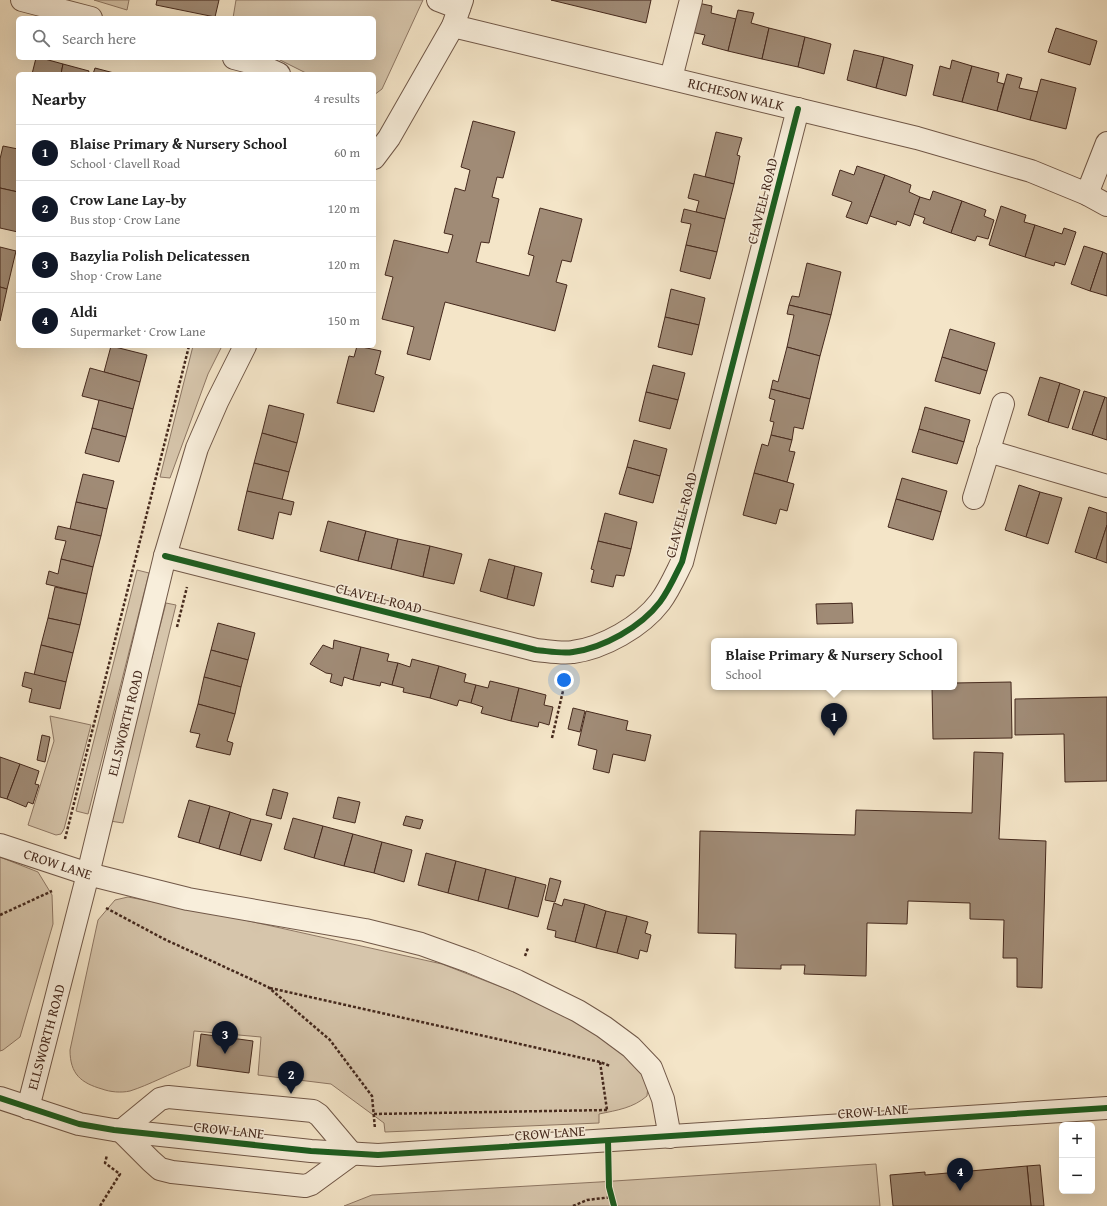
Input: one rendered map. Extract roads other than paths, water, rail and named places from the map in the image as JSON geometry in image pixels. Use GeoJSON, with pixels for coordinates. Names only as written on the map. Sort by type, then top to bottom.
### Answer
{"type":"FeatureCollection","features":[{"type":"Feature","properties":{"kind":"street"},"geometry":{"type":"LineString","coordinates":[[22,0],[52,3],[86,16]]}},
{"type":"Feature","properties":{"kind":"street","name":"RICHESON WALK"},"geometry":{"type":"LineString","coordinates":[[438,0],[458,11],[671,78],[917,138],[1031,171],[1087,194],[1107,205]]}},
{"type":"Feature","properties":{"kind":"street"},"geometry":{"type":"LineString","coordinates":[[671,78],[691,0]]}},
{"type":"Feature","properties":{"kind":"street"},"geometry":{"type":"LineString","coordinates":[[376,151],[381,133],[458,11]]}},
{"type":"Feature","properties":{"kind":"street"},"geometry":{"type":"LineString","coordinates":[[242,60],[257,64],[275,72]]}},
{"type":"Feature","properties":{"kind":"street","name":"CLAVELL ROAD"},"geometry":{"type":"LineString","coordinates":[[165,556],[536,650],[572,653],[602,646],[627,630],[648,615],[660,602],[682,562],[798,109]]}},
{"type":"Feature","properties":{"kind":"street"},"geometry":{"type":"LineString","coordinates":[[1087,194],[1107,143]]}},
{"type":"Feature","properties":{"kind":"street","name":"ELLSWORTH ROAD"},"geometry":{"type":"LineString","coordinates":[[28,1108],[83,895],[165,556],[197,448],[217,402],[244,348]]}},
{"type":"Feature","properties":{"kind":"street"},"geometry":{"type":"LineString","coordinates":[[974,498],[1002,404]]}},
{"type":"Feature","properties":{"kind":"street"},"geometry":{"type":"LineString","coordinates":[[988,451],[1107,486]]}},
{"type":"Feature","properties":{"kind":"street","name":"CROW LANE"},"geometry":{"type":"LineString","coordinates":[[0,845],[88,874],[188,899],[365,930],[421,944],[471,962],[517,982],[578,1011],[604,1027],[631,1047],[651,1068],[663,1099],[670,1137]]}},
{"type":"Feature","properties":{"kind":"street"},"geometry":{"type":"LineString","coordinates":[[168,1097],[289,1108],[313,1111],[319,1115],[352,1154],[311,1184],[305,1186],[187,1174],[160,1169],[118,1130],[160,1099],[168,1097]]}},
{"type":"Feature","properties":{"kind":"street","name":"CROW LANE"},"geometry":{"type":"LineString","coordinates":[[0,1098],[79,1124],[118,1130],[352,1154],[378,1155],[1107,1108]]}},
{"type":"Feature","properties":{"kind":"place","name":"Blaise Primary & Nursery School"},"geometry":{"type":"Point","coordinates":[834,736]}},
{"type":"Feature","properties":{"kind":"place","name":"Bazylia Polish Delicatessen"},"geometry":{"type":"Point","coordinates":[225,1054]}},
{"type":"Feature","properties":{"kind":"place","name":"Crow Lane Lay-by"},"geometry":{"type":"Point","coordinates":[291,1094]}},
{"type":"Feature","properties":{"kind":"place","name":"Aldi"},"geometry":{"type":"Point","coordinates":[960,1191]}}]}
